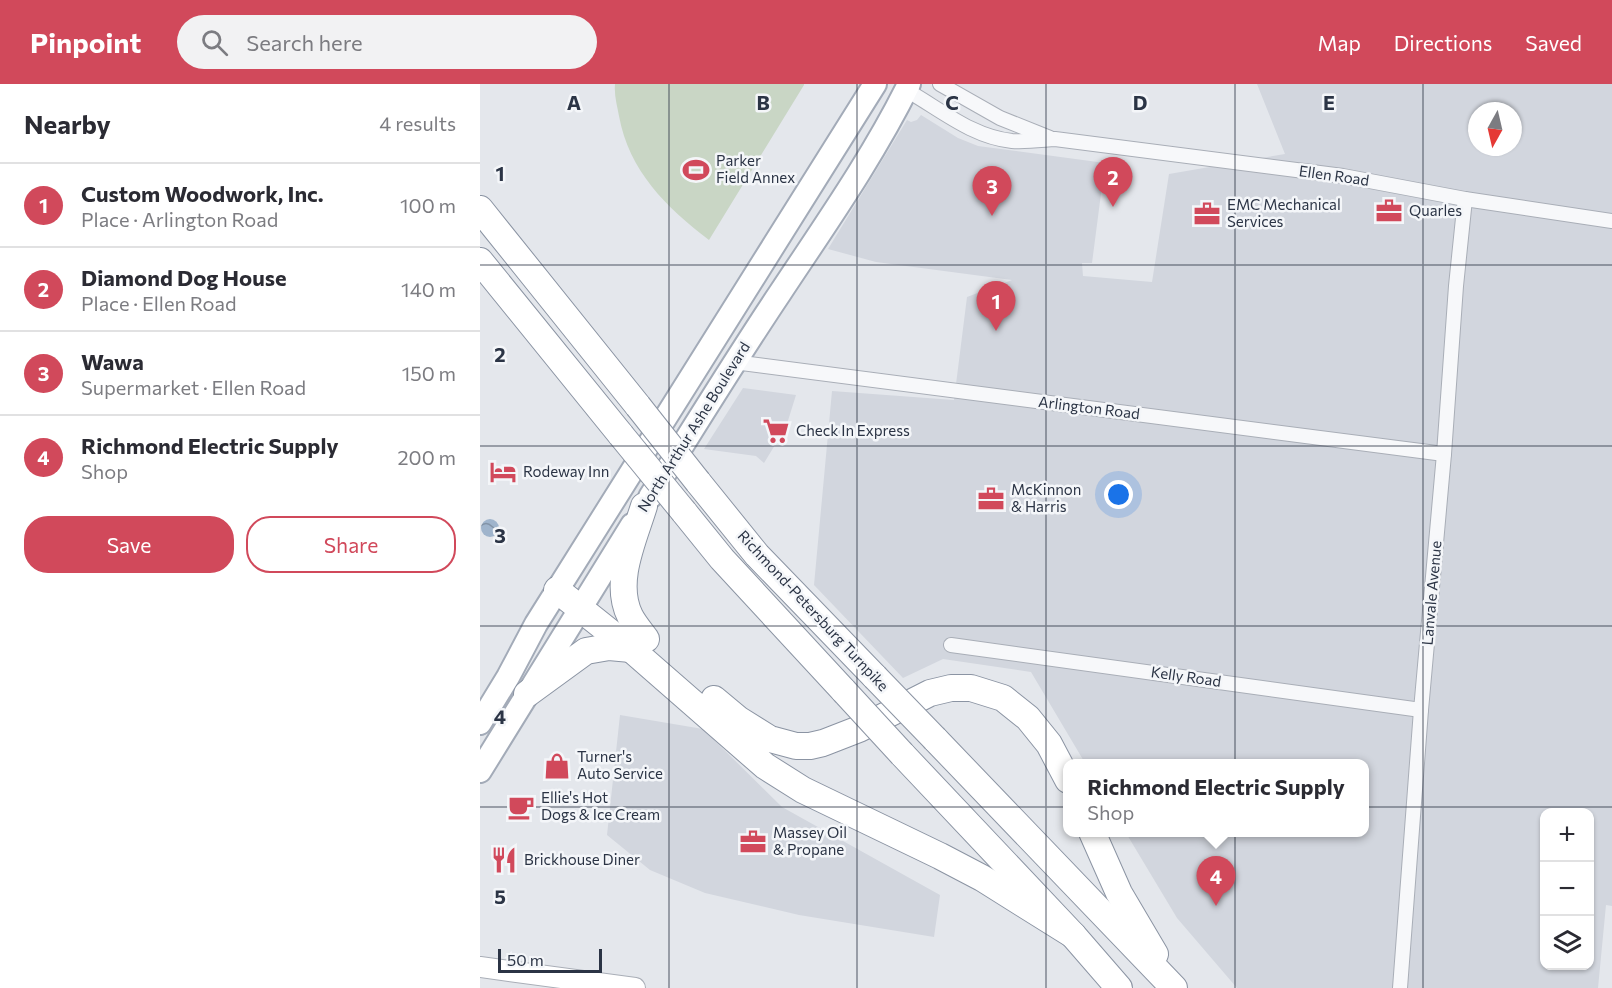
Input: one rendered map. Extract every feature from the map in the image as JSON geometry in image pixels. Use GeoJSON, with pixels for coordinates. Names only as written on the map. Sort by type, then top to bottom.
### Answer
{"type":"FeatureCollection","features":[{"type":"Feature","properties":{"kind":"highway","name":"Richmond-Petersburg Turnpike"},"geometry":{"type":"LineString","coordinates":[[480,209],[757,555],[1174,988]]}},
{"type":"Feature","properties":{"kind":"highway","name":"Richmond-Petersburg Turnpike"},"geometry":{"type":"LineString","coordinates":[[480,261],[722,559],[1073,935],[1119,988]]}},
{"type":"Feature","properties":{"kind":"highway"},"geometry":{"type":"LineString","coordinates":[[644,506],[624,579],[624,595],[639,644],[765,766],[803,790],[982,878],[1073,935]]}},
{"type":"Feature","properties":{"kind":"highway"},"geometry":{"type":"LineString","coordinates":[[560,585],[738,720],[770,739],[796,746],[823,744],[859,729],[930,693],[951,688],[971,688],[1003,698],[1028,718],[1049,744],[1063,771]]}},
{"type":"Feature","properties":{"kind":"highway"},"geometry":{"type":"LineString","coordinates":[[527,694],[586,651],[639,644]]}},
{"type":"Feature","properties":{"kind":"highway"},"geometry":{"type":"LineString","coordinates":[[1094,837],[1119,893],[1174,988]]}},
{"type":"Feature","properties":{"kind":"main road","name":"North Arthur Ashe Boulevard"},"geometry":{"type":"LineString","coordinates":[[480,723],[560,585],[875,84]]}},
{"type":"Feature","properties":{"kind":"main road","name":"North Arthur Ashe Boulevard"},"geometry":{"type":"LineString","coordinates":[[480,771],[734,362],[828,220],[903,86]]}},
{"type":"Feature","properties":{"kind":"main road"},"geometry":{"type":"LineString","coordinates":[[734,362],[730,354],[729,338],[771,266],[791,219]]}},
{"type":"Feature","properties":{"kind":"main road"},"geometry":{"type":"LineString","coordinates":[[480,967],[635,988]]}},
{"type":"Feature","properties":{"kind":"street","name":"Ellen Road"},"geometry":{"type":"LineString","coordinates":[[940,84],[1000,118],[1055,140]]}},
{"type":"Feature","properties":{"kind":"street","name":"Ellen Road"},"geometry":{"type":"LineString","coordinates":[[903,86],[964,125],[988,136],[1013,141],[1055,140],[1343,176],[1465,199],[1612,221]]}},
{"type":"Feature","properties":{"kind":"street","name":"Lanvale Avenue"},"geometry":{"type":"LineString","coordinates":[[1400,988],[1421,710],[1465,199]]}},
{"type":"Feature","properties":{"kind":"street","name":"Arlington Road"},"geometry":{"type":"LineString","coordinates":[[734,362],[1444,454]]}},
{"type":"Feature","properties":{"kind":"street","name":"Kelly Road"},"geometry":{"type":"LineString","coordinates":[[951,645],[1421,710]]}},
{"type":"Feature","properties":{"kind":"shaded area"},"geometry":{"type":"Polygon","coordinates":[[[1257,84],[1612,84],[1612,906],[1606,905],[1598,988],[1237,988],[1177,918],[1128,837],[1369,837],[1369,759],[1083,759],[1031,672],[943,659],[903,678],[814,585],[832,391],[954,400],[967,297],[1012,280],[876,262],[828,249],[907,120],[911,122],[917,120],[921,115],[958,138],[978,146],[1105,163],[1092,263],[1082,263],[1083,276],[1152,282],[1169,174],[1285,154],[1257,84]]]}},
{"type":"Feature","properties":{"kind":"shaded area"},"geometry":{"type":"Polygon","coordinates":[[[743,388],[796,395],[786,427],[764,463],[756,456],[704,449],[743,388]]]}},
{"type":"Feature","properties":{"kind":"shaded area"},"geometry":{"type":"Polygon","coordinates":[[[620,715],[703,729],[782,807],[940,895],[934,937],[799,915],[705,893],[650,870],[607,835],[620,715]]]}},
{"type":"Feature","properties":{"kind":"green space","name":"Parker Field Annex"},"geometry":{"type":"Polygon","coordinates":[[[615,84],[804,85],[709,240],[664,201],[641,171],[624,136],[615,84]]]}},
{"type":"Feature","properties":{"kind":"water"},"geometry":{"type":"Polygon","coordinates":[[[490,519],[498,524],[499,528],[494,536],[490,537],[482,532],[481,528],[486,520],[490,519]]]}},
{"type":"Feature","properties":{"kind":"place","name":"Parker Field Annex"},"geometry":{"type":"Point","coordinates":[696,170]}},
{"type":"Feature","properties":{"kind":"place","name":"Diamond Dog House"},"geometry":{"type":"Point","coordinates":[1113,207]}},
{"type":"Feature","properties":{"kind":"place","name":"Quarles"},"geometry":{"type":"Point","coordinates":[1389,211]}},
{"type":"Feature","properties":{"kind":"place","name":"EMC Mechanical Services"},"geometry":{"type":"Point","coordinates":[1207,214]}},
{"type":"Feature","properties":{"kind":"place","name":"Wawa"},"geometry":{"type":"Point","coordinates":[992,216]}},
{"type":"Feature","properties":{"kind":"place","name":"Custom Woodwork, Inc."},"geometry":{"type":"Point","coordinates":[996,331]}},
{"type":"Feature","properties":{"kind":"place","name":"Check In Express"},"geometry":{"type":"Point","coordinates":[776,431]}},
{"type":"Feature","properties":{"kind":"place","name":"Rodeway Inn"},"geometry":{"type":"Point","coordinates":[503,472]}},
{"type":"Feature","properties":{"kind":"place","name":"McKinnon & Harris"},"geometry":{"type":"Point","coordinates":[991,499]}},
{"type":"Feature","properties":{"kind":"place","name":"Turner's Auto Service"},"geometry":{"type":"Point","coordinates":[557,766]}},
{"type":"Feature","properties":{"kind":"place","name":"Ellie's Hot Dogs & Ice Cream"},"geometry":{"type":"Point","coordinates":[521,807]}},
{"type":"Feature","properties":{"kind":"place","name":"Massey Oil & Propane"},"geometry":{"type":"Point","coordinates":[753,842]}},
{"type":"Feature","properties":{"kind":"place","name":"Brickhouse Diner"},"geometry":{"type":"Point","coordinates":[504,860]}},
{"type":"Feature","properties":{"kind":"place","name":"Richmond Electric Supply"},"geometry":{"type":"Point","coordinates":[1216,906]}}]}
